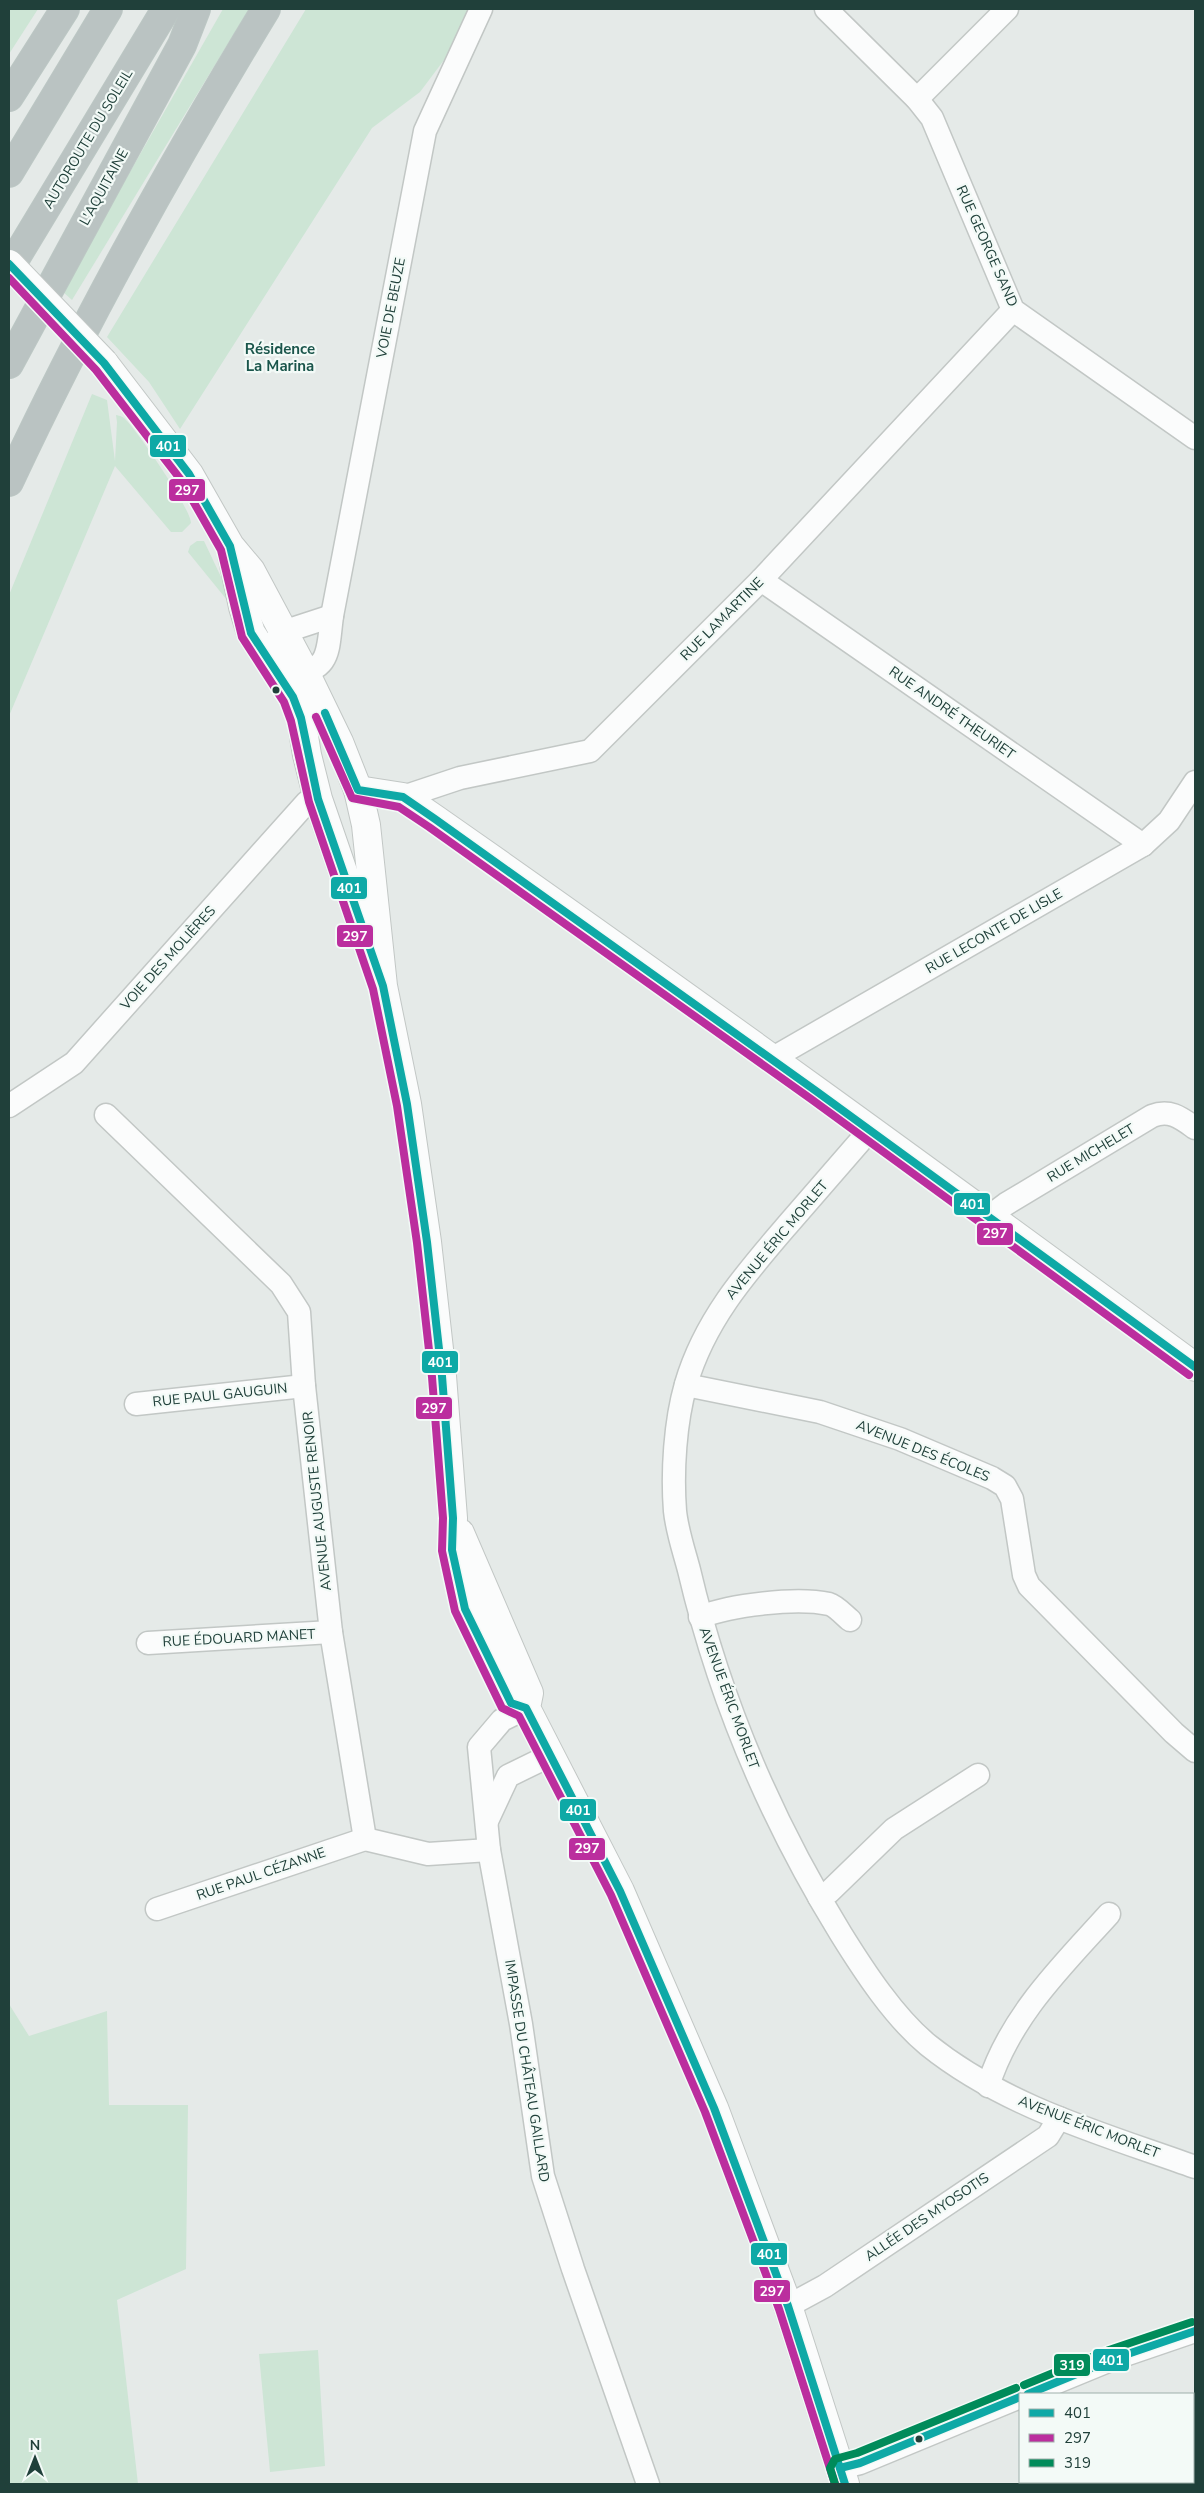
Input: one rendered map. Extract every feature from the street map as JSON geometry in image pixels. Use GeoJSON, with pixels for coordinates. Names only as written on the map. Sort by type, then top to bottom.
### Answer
{"type":"FeatureCollection","features":[{"type":"Feature","properties":{"kind":"highway"},"geometry":{"type":"LineString","coordinates":[[9,97],[65,9]]}},
{"type":"Feature","properties":{"kind":"highway"},"geometry":{"type":"LineString","coordinates":[[9,174],[108,9]]}},
{"type":"Feature","properties":{"kind":"highway","name":"AUTOROUTE DU SOLEIL"},"geometry":{"type":"LineString","coordinates":[[9,270],[166,9]]}},
{"type":"Feature","properties":{"kind":"highway","name":"L'AQUITAINE"},"geometry":{"type":"LineString","coordinates":[[9,364],[182,45],[196,9]]}},
{"type":"Feature","properties":{"kind":"highway"},"geometry":{"type":"LineString","coordinates":[[9,482],[37,421],[158,191],[266,9]]}},
{"type":"Feature","properties":{"kind":"street","name":"VOIE DE BEUZE"},"geometry":{"type":"LineString","coordinates":[[286,671],[318,668],[326,656],[332,616],[425,131],[481,9]]}},
{"type":"Feature","properties":{"kind":"street","name":"RUE GEORGE SAND"},"geometry":{"type":"LineString","coordinates":[[826,9],[917,99],[932,118],[1013,310],[1195,438]]}},
{"type":"Feature","properties":{"kind":"street"},"geometry":{"type":"LineString","coordinates":[[917,99],[1007,9]]}},
{"type":"Feature","properties":{"kind":"street"},"geometry":{"type":"LineString","coordinates":[[9,264],[104,363],[189,474],[230,546],[252,571],[283,632],[286,671],[301,718],[318,800],[383,986]]}},
{"type":"Feature","properties":{"kind":"street","name":"RUE LAMARTINE"},"geometry":{"type":"LineString","coordinates":[[358,792],[403,797],[460,778],[590,752],[761,580],[1013,310]]}},
{"type":"Feature","properties":{"kind":"street"},"geometry":{"type":"LineString","coordinates":[[230,546],[243,607],[252,633],[286,671]]}},
{"type":"Feature","properties":{"kind":"street","name":"RUE ANDRÉ THEURIET"},"geometry":{"type":"LineString","coordinates":[[761,580],[1143,845]]}},
{"type":"Feature","properties":{"kind":"street"},"geometry":{"type":"LineString","coordinates":[[332,616],[283,632],[277,637],[270,648],[286,671],[358,792],[374,888],[383,986],[407,1104],[427,1242],[442,1376],[453,1518],[529,1693],[526,1708],[620,1891],[714,2108],[788,2306],[843,2476],[860,2462],[1019,2397]]}},
{"type":"Feature","properties":{"kind":"street"},"geometry":{"type":"LineString","coordinates":[[318,800],[325,780],[341,774],[358,792]]}},
{"type":"Feature","properties":{"kind":"street","name":"RUE LECONTE DE LISLE"},"geometry":{"type":"LineString","coordinates":[[773,1058],[1143,845],[1169,821],[1195,782]]}},
{"type":"Feature","properties":{"kind":"street"},"geometry":{"type":"LineString","coordinates":[[318,800],[336,818],[358,792]]}},
{"type":"Feature","properties":{"kind":"street"},"geometry":{"type":"LineString","coordinates":[[403,797],[773,1058],[1195,1367]]}},
{"type":"Feature","properties":{"kind":"street","name":"VOIE DES MOLIÈRES"},"geometry":{"type":"LineString","coordinates":[[9,1106],[74,1063],[307,802],[318,800]]}},
{"type":"Feature","properties":{"kind":"street","name":"RUE MICHELET"},"geometry":{"type":"LineString","coordinates":[[990,1216],[1006,1204],[1152,1116],[1160,1113],[1171,1113],[1195,1128]]}},
{"type":"Feature","properties":{"kind":"street","name":"AVENUE AUGUSTE RENOIR"},"geometry":{"type":"LineString","coordinates":[[106,1115],[281,1284],[299,1312],[304,1386],[331,1632],[365,1839]]}},
{"type":"Feature","properties":{"kind":"street","name":"AVENUE ÉRIC MORLET"},"geometry":{"type":"LineString","coordinates":[[869,1130],[735,1286],[711,1325],[686,1385],[675,1448],[675,1513],[700,1617],[727,1699],[757,1774],[819,1897],[858,1960],[886,2000],[926,2044],[988,2086],[1059,2118],[1195,2167]]}},
{"type":"Feature","properties":{"kind":"street","name":"AVENUE DES ÉCOLES"},"geometry":{"type":"LineString","coordinates":[[686,1385],[820,1412],[900,1439],[992,1478],[1005,1486],[1012,1499],[1024,1575],[1029,1586],[1174,1733],[1195,1751]]}},
{"type":"Feature","properties":{"kind":"street","name":"RUE PAUL GAUGUIN"},"geometry":{"type":"LineString","coordinates":[[136,1404],[304,1386]]}},
{"type":"Feature","properties":{"kind":"street"},"geometry":{"type":"LineString","coordinates":[[700,1617],[714,1612],[795,1601],[831,1605],[850,1620]]}},
{"type":"Feature","properties":{"kind":"street","name":"RUE ÉDOUARD MANET"},"geometry":{"type":"LineString","coordinates":[[148,1643],[331,1632]]}},
{"type":"Feature","properties":{"kind":"street","name":"IMPASSE DU CHÂTEAU GAILLARD"},"geometry":{"type":"LineString","coordinates":[[526,1708],[502,1720],[479,1747],[489,1850],[521,2024],[543,2176],[573,2269],[648,2484]]}},
{"type":"Feature","properties":{"kind":"street"},"geometry":{"type":"LineString","coordinates":[[486,1822],[508,1776],[550,1755]]}},
{"type":"Feature","properties":{"kind":"street"},"geometry":{"type":"LineString","coordinates":[[819,1897],[829,1892],[894,1829],[978,1775]]}},
{"type":"Feature","properties":{"kind":"street"},"geometry":{"type":"LineString","coordinates":[[365,1839],[428,1854],[489,1850]]}},
{"type":"Feature","properties":{"kind":"street","name":"RUE PAUL CÉZANNE"},"geometry":{"type":"LineString","coordinates":[[157,1909],[365,1839]]}},
{"type":"Feature","properties":{"kind":"street"},"geometry":{"type":"LineString","coordinates":[[988,2086],[1013,2028],[1030,2005],[1109,1914]]}},
{"type":"Feature","properties":{"kind":"street","name":"ALLÉE DES MYOSOTIS"},"geometry":{"type":"LineString","coordinates":[[788,2306],[825,2286],[1048,2136],[1059,2118]]}},
{"type":"Feature","properties":{"kind":"street"},"geometry":{"type":"LineString","coordinates":[[1030,2393],[1113,2359],[1195,2331]]}},
{"type":"Feature","properties":{"kind":"green space"},"geometry":{"type":"Polygon","coordinates":[[[9,9],[38,9],[9,54],[9,9]]]}},
{"type":"Feature","properties":{"kind":"green space"},"geometry":{"type":"Polygon","coordinates":[[[223,9],[249,9],[72,300],[62,291],[223,9]]]}},
{"type":"Feature","properties":{"kind":"green space"},"geometry":{"type":"Polygon","coordinates":[[[306,9],[468,9],[456,44],[420,92],[372,128],[180,429],[149,382],[107,337],[306,9]]]}},
{"type":"Feature","properties":{"kind":"green space"},"geometry":{"type":"Polygon","coordinates":[[[92,394],[107,400],[115,461],[116,415],[125,419],[152,454],[174,487],[189,515],[191,523],[182,532],[171,532],[115,466],[9,716],[9,595],[92,394]]]}},
{"type":"Feature","properties":{"kind":"green space"},"geometry":{"type":"Polygon","coordinates":[[[197,541],[204,541],[230,596],[227,600],[188,552],[190,546],[197,541]]]}},
{"type":"Feature","properties":{"kind":"green space"},"geometry":{"type":"Polygon","coordinates":[[[9,2004],[29,2036],[107,2011],[109,2105],[188,2105],[186,2269],[117,2300],[138,2484],[9,2484],[9,2004]]]}},
{"type":"Feature","properties":{"kind":"green space"},"geometry":{"type":"Polygon","coordinates":[[[318,2350],[325,2466],[270,2472],[259,2354],[318,2350]]]}},
{"type":"Feature","properties":{"kind":"transit line","name":"401"},"geometry":{"type":"LineString","coordinates":[[9,264],[104,363],[189,474],[230,546],[251,633],[293,697],[301,718],[318,799],[383,986],[407,1104],[427,1242],[442,1376],[453,1518],[452,1550],[465,1609],[511,1703],[526,1708],[620,1891],[714,2108],[788,2306],[845,2484]]}},
{"type":"Feature","properties":{"kind":"transit line","name":"297"},"geometry":{"type":"LineString","coordinates":[[9,278],[96,370],[181,480],[221,550],[242,637],[284,702],[291,721],[309,802],[373,989],[397,1106],[417,1243],[432,1377],[443,1518],[442,1551],[455,1611],[502,1708],[519,1716],[611,1895],[705,2112],[779,2309],[835,2484]]}},
{"type":"Feature","properties":{"kind":"transit line","name":"401"},"geometry":{"type":"LineString","coordinates":[[325,713],[358,790],[403,797],[435,819],[816,1091],[1195,1367]]}},
{"type":"Feature","properties":{"kind":"transit line","name":"297"},"geometry":{"type":"LineString","coordinates":[[316,717],[352,798],[399,807],[429,827],[811,1099],[1189,1375]]}},
{"type":"Feature","properties":{"kind":"transit line","name":"319"},"geometry":{"type":"LineString","coordinates":[[1024,2385],[1109,2350],[1192,2322]]}},
{"type":"Feature","properties":{"kind":"transit line","name":"401"},"geometry":{"type":"LineString","coordinates":[[1030,2393],[1113,2359],[1195,2331]]}},
{"type":"Feature","properties":{"kind":"transit line","name":"319"},"geometry":{"type":"LineString","coordinates":[[835,2484],[830,2468],[835,2459],[857,2453],[1016,2388]]}},
{"type":"Feature","properties":{"kind":"transit line","name":"401"},"geometry":{"type":"LineString","coordinates":[[840,2468],[860,2463],[1019,2397]]}},
{"type":"Feature","properties":{"kind":"district","name":"Résidence La Marina"},"geometry":{"type":"Point","coordinates":[280,358]}}]}
